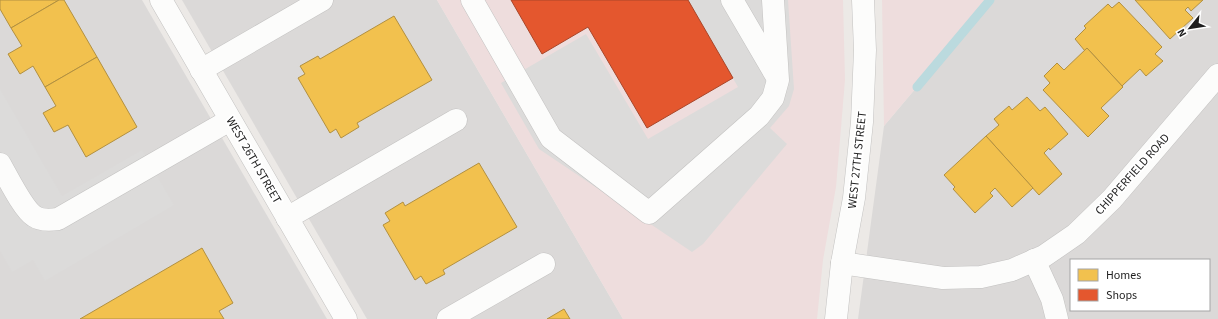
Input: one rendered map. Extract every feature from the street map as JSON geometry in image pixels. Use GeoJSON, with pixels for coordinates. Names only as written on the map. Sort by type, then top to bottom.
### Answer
{"type":"FeatureCollection","features":[{"type":"Feature","properties":{"kind":"street","name":"WEST 26TH STREET"},"geometry":{"type":"LineString","coordinates":[[161,0],[346,319]]}},
{"type":"Feature","properties":{"kind":"street"},"geometry":{"type":"LineString","coordinates":[[201,70],[322,0]]}},
{"type":"Feature","properties":{"kind":"street"},"geometry":{"type":"LineString","coordinates":[[472,0],[551,138],[649,213],[759,116],[773,98],[778,80],[773,0]]}},
{"type":"Feature","properties":{"kind":"street"},"geometry":{"type":"LineString","coordinates":[[732,0],[778,80]]}},
{"type":"Feature","properties":{"kind":"street","name":"WEST 27TH STREET"},"geometry":{"type":"LineString","coordinates":[[836,319],[842,263],[854,198],[862,122],[865,50],[863,0]]}},
{"type":"Feature","properties":{"kind":"street","name":"CHIPPERFIELD ROAD"},"geometry":{"type":"LineString","coordinates":[[842,263],[943,278],[981,277],[1012,270],[1044,256],[1076,234],[1112,199],[1218,75]]}},
{"type":"Feature","properties":{"kind":"street"},"geometry":{"type":"LineString","coordinates":[[0,164],[22,202],[34,216],[47,220],[58,219],[230,120]]}},
{"type":"Feature","properties":{"kind":"street"},"geometry":{"type":"LineString","coordinates":[[287,218],[456,120]]}},
{"type":"Feature","properties":{"kind":"street"},"geometry":{"type":"LineString","coordinates":[[1034,260],[1052,299],[1057,319]]}},
{"type":"Feature","properties":{"kind":"street"},"geometry":{"type":"LineString","coordinates":[[448,319],[544,264]]}},
{"type":"Feature","properties":{"kind":"shaded area"},"geometry":{"type":"Polygon","coordinates":[[[0,0],[142,0],[327,319],[0,319],[0,0]]]}},
{"type":"Feature","properties":{"kind":"shaded area"},"geometry":{"type":"Polygon","coordinates":[[[182,0],[437,0],[623,319],[367,319],[182,0]]]}},
{"type":"Feature","properties":{"kind":"shaded area"},"geometry":{"type":"Polygon","coordinates":[[[437,0],[843,0],[845,80],[836,187],[823,260],[817,319],[623,319],[437,0]]]}},
{"type":"Feature","properties":{"kind":"shaded area"},"geometry":{"type":"Polygon","coordinates":[[[688,0],[788,0],[794,89],[789,106],[770,128],[787,144],[703,244],[692,252],[539,149],[501,83],[586,34],[648,139],[738,87],[688,0]]]}},
{"type":"Feature","properties":{"kind":"shaded area"},"geometry":{"type":"Polygon","coordinates":[[[882,0],[990,0],[884,126],[882,0]]]}},
{"type":"Feature","properties":{"kind":"shaded area"},"geometry":{"type":"Polygon","coordinates":[[[990,0],[1218,0],[1218,319],[858,319],[884,126],[990,0]]]}},
{"type":"Feature","properties":{"kind":"shaded area"},"geometry":{"type":"Polygon","coordinates":[[[0,89],[62,196],[142,150],[174,205],[45,281],[33,260],[12,272],[0,251],[0,89]]]}},
{"type":"Feature","properties":{"kind":"building: Homes"},"geometry":{"type":"Polygon","coordinates":[[[0,0],[59,0],[11,28],[0,9],[0,0]]]}},
{"type":"Feature","properties":{"kind":"building: Homes"},"geometry":{"type":"Polygon","coordinates":[[[59,0],[64,0],[97,57],[45,87],[33,66],[20,74],[8,54],[22,46],[11,28],[59,0]]]}},
{"type":"Feature","properties":{"kind":"building: Homes"},"geometry":{"type":"Polygon","coordinates":[[[1135,0],[1203,0],[1191,11],[1188,7],[1185,10],[1193,18],[1170,39],[1135,0]]]}},
{"type":"Feature","properties":{"kind":"building: Homes"},"geometry":{"type":"Polygon","coordinates":[[[1119,2],[1162,47],[1155,54],[1163,61],[1146,76],[1140,69],[1122,86],[1087,48],[1085,51],[1075,39],[1086,28],[1084,26],[1108,4],[1112,8],[1119,2]]]}},
{"type":"Feature","properties":{"kind":"building: Homes"},"geometry":{"type":"Polygon","coordinates":[[[394,16],[432,80],[357,123],[359,127],[341,138],[336,129],[330,133],[298,78],[305,74],[300,66],[318,56],[320,59],[394,16]]]}},
{"type":"Feature","properties":{"kind":"building: Homes"},"geometry":{"type":"Polygon","coordinates":[[[1087,48],[1123,87],[1101,108],[1109,116],[1088,137],[1043,90],[1050,83],[1044,76],[1057,63],[1064,70],[1087,48]]]}},
{"type":"Feature","properties":{"kind":"building: Homes"},"geometry":{"type":"Polygon","coordinates":[[[97,57],[137,127],[86,157],[68,125],[54,132],[43,113],[56,106],[45,87],[97,57]]]}},
{"type":"Feature","properties":{"kind":"building: Homes"},"geometry":{"type":"Polygon","coordinates":[[[1027,97],[1040,111],[1045,107],[1068,134],[1050,150],[1049,148],[1044,153],[1062,174],[1039,195],[986,136],[999,125],[994,119],[1009,106],[1012,110],[1027,97]]]}},
{"type":"Feature","properties":{"kind":"building: Homes"},"geometry":{"type":"Polygon","coordinates":[[[986,136],[1033,188],[1012,207],[995,188],[990,193],[993,196],[975,213],[953,189],[955,187],[944,175],[986,136]]]}},
{"type":"Feature","properties":{"kind":"building: Homes"},"geometry":{"type":"Polygon","coordinates":[[[479,163],[517,227],[443,270],[445,274],[426,284],[421,276],[415,280],[383,225],[390,221],[385,213],[403,202],[405,206],[479,163]]]}},
{"type":"Feature","properties":{"kind":"building: Homes"},"geometry":{"type":"Polygon","coordinates":[[[202,248],[233,303],[219,311],[224,319],[80,319],[202,248]]]}},
{"type":"Feature","properties":{"kind":"building: Homes"},"geometry":{"type":"Polygon","coordinates":[[[564,309],[570,319],[547,319],[564,309]]]}},
{"type":"Feature","properties":{"kind":"building: Shops"},"geometry":{"type":"Polygon","coordinates":[[[511,0],[688,0],[733,78],[647,128],[588,27],[542,54],[511,0]]]}},
{"type":"Feature","properties":{"kind":"waterway"},"geometry":{"type":"LineString","coordinates":[[917,87],[990,0]]}}]}
